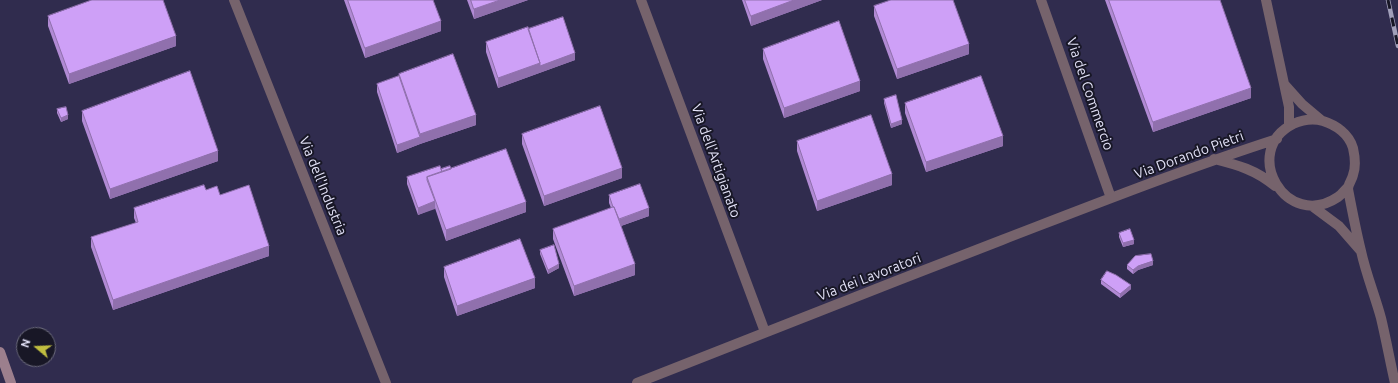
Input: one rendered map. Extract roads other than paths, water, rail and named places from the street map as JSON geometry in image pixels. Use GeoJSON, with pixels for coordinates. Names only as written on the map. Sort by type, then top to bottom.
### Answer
{"type":"FeatureCollection","features":[{"type":"Feature","properties":{"kind":"main road"},"geometry":{"type":"LineString","coordinates":[[0,352],[11,383]]}},
{"type":"Feature","properties":{"kind":"street","name":"Via dell'Industria"},"geometry":{"type":"LineString","coordinates":[[234,0],[386,383]]}},
{"type":"Feature","properties":{"kind":"street","name":"Via dell'Artigianato"},"geometry":{"type":"LineString","coordinates":[[641,0],[765,332]]}},
{"type":"Feature","properties":{"kind":"street","name":"Via del Commercio"},"geometry":{"type":"LineString","coordinates":[[1041,0],[1111,198]]}},
{"type":"Feature","properties":{"kind":"street"},"geometry":{"type":"LineString","coordinates":[[1266,0],[1289,107],[1289,126]]}},
{"type":"Feature","properties":{"kind":"street"},"geometry":{"type":"LineString","coordinates":[[1214,159],[1244,167],[1269,181],[1287,197],[1298,204],[1312,206],[1326,204],[1338,197],[1348,186],[1354,174],[1355,160],[1352,146],[1345,134],[1334,125],[1321,120],[1302,104],[1284,83]]}},
{"type":"Feature","properties":{"kind":"street"},"geometry":{"type":"LineString","coordinates":[[1277,188],[1271,176],[1269,163],[1271,150],[1277,139],[1289,126],[1299,122],[1321,120]]}},
{"type":"Feature","properties":{"kind":"street","name":"Via Dorando Pietri"},"geometry":{"type":"LineString","coordinates":[[1111,198],[1214,159],[1277,139]]}},
{"type":"Feature","properties":{"kind":"street"},"geometry":{"type":"LineString","coordinates":[[1348,186],[1361,252],[1381,318],[1395,383]]}},
{"type":"Feature","properties":{"kind":"street","name":"Via dei Lavoratori"},"geometry":{"type":"LineString","coordinates":[[636,383],[1111,198]]}},
{"type":"Feature","properties":{"kind":"street"},"geometry":{"type":"LineString","coordinates":[[1312,206],[1339,226],[1361,252]]}},
{"type":"Feature","properties":{"kind":"railway"},"geometry":{"type":"LineString","coordinates":[[1388,0],[1398,46]]}}]}
